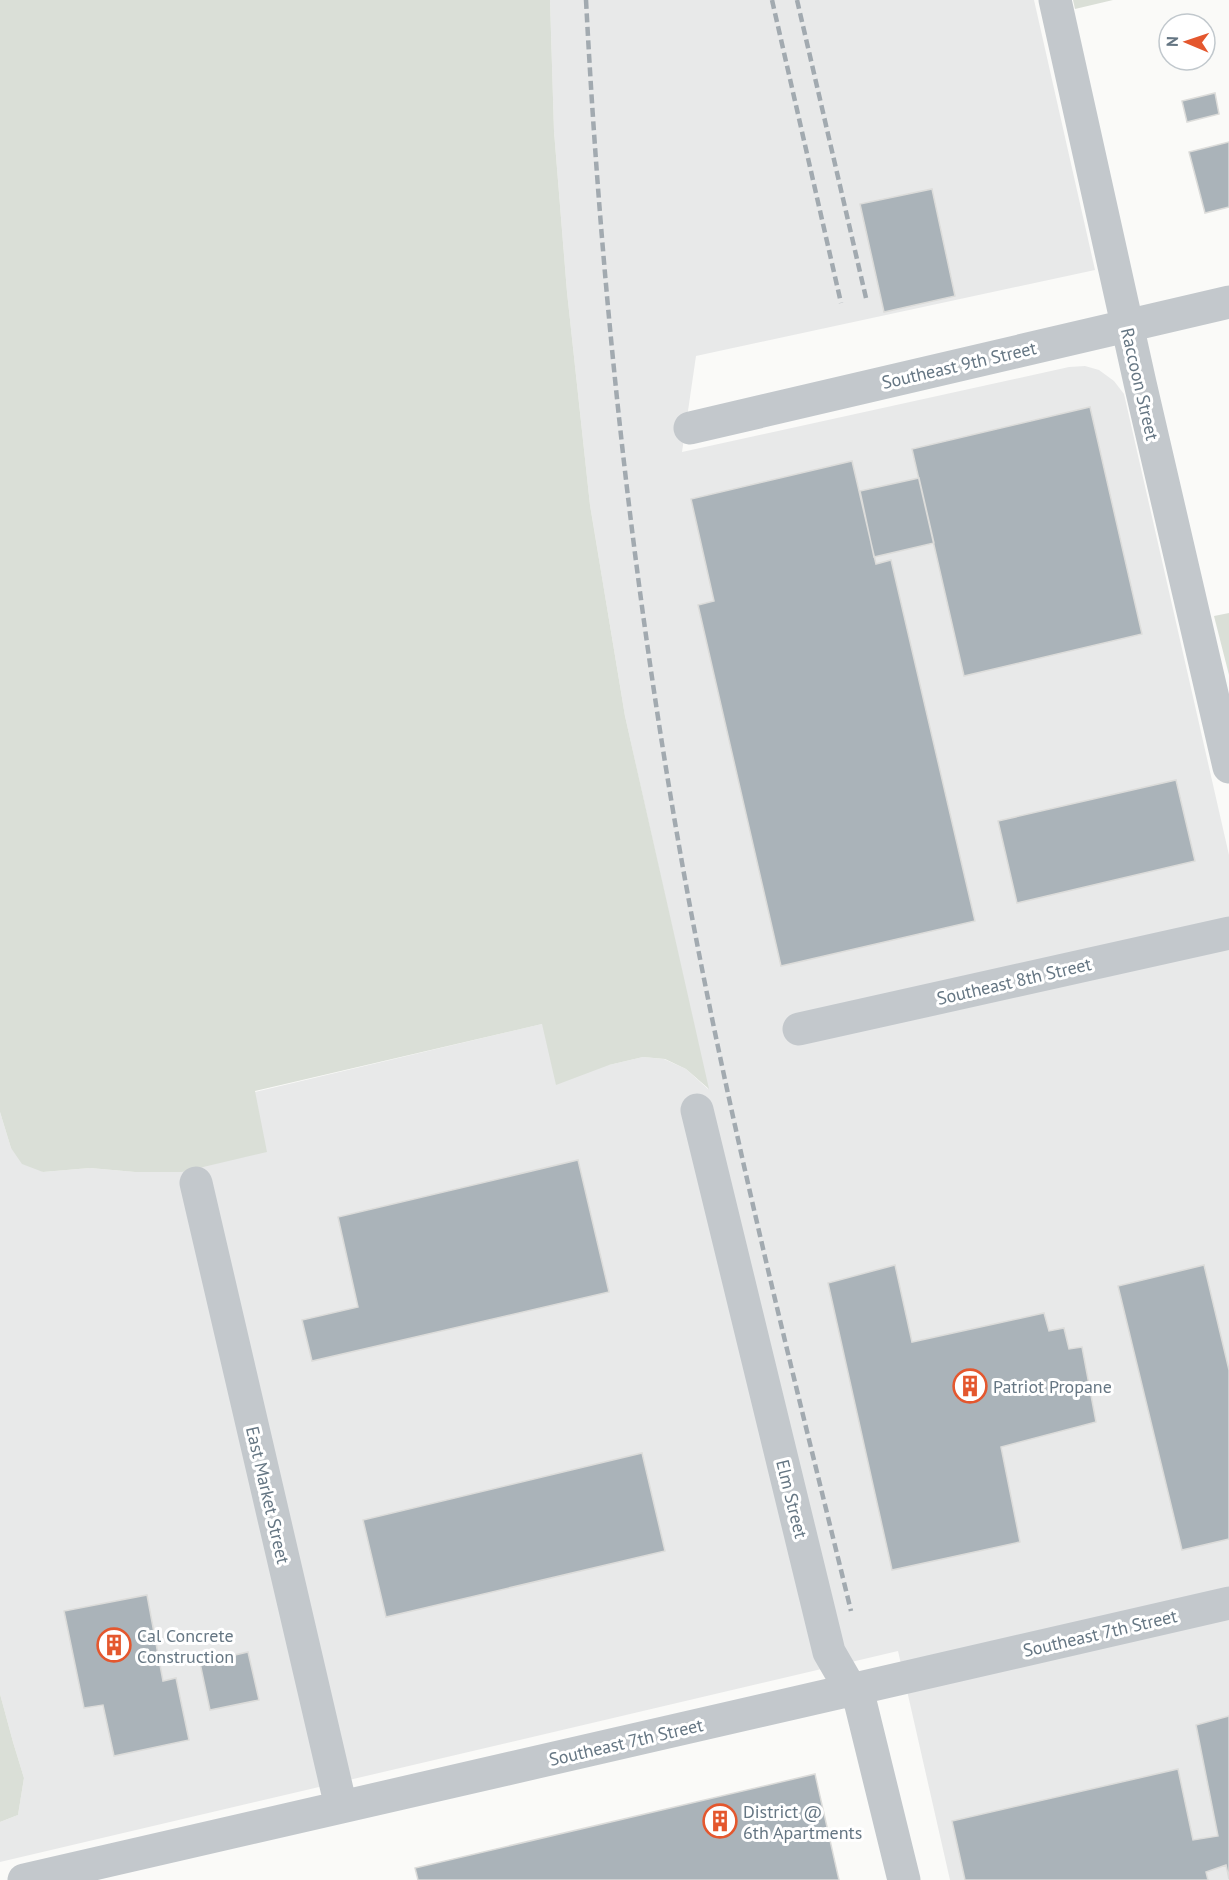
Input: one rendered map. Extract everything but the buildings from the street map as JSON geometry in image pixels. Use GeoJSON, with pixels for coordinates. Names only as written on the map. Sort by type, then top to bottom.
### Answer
{"type":"FeatureCollection","features":[{"type":"Feature","properties":{"kind":"street","name":"Raccoon Street"},"geometry":{"type":"LineString","coordinates":[[1055,0],[1127,326],[1229,767]]}},
{"type":"Feature","properties":{"kind":"street","name":"Southeast 9th Street"},"geometry":{"type":"LineString","coordinates":[[690,428],[1229,302]]}},
{"type":"Feature","properties":{"kind":"street","name":"Southeast 8th Street"},"geometry":{"type":"LineString","coordinates":[[799,1029],[1229,933]]}},
{"type":"Feature","properties":{"kind":"street","name":"Elm Street"},"geometry":{"type":"LineString","coordinates":[[697,1110],[829,1652],[851,1690],[859,1698],[863,1709],[903,1880]]}},
{"type":"Feature","properties":{"kind":"street","name":"East Market Street"},"geometry":{"type":"LineString","coordinates":[[196,1183],[341,1807]]}},
{"type":"Feature","properties":{"kind":"street","name":"Southeast 7th Street"},"geometry":{"type":"LineString","coordinates":[[24,1880],[1229,1604]]}},
{"type":"Feature","properties":{"kind":"shaded area"},"geometry":{"type":"Polygon","coordinates":[[[0,0],[550,0],[554,131],[567,292],[590,505],[625,716],[709,1089],[686,1069],[665,1059],[643,1057],[609,1065],[556,1085],[542,1024],[255,1091],[267,1152],[182,1172],[135,1172],[90,1168],[43,1172],[22,1164],[11,1148],[0,1112],[0,0]]]}},
{"type":"Feature","properties":{"kind":"shaded area"},"geometry":{"type":"Polygon","coordinates":[[[550,0],[1034,0],[1095,270],[696,356],[682,452],[1069,367],[1085,366],[1099,370],[1114,381],[1124,394],[1229,855],[1229,1880],[950,1880],[898,1651],[0,1862],[0,1822],[18,1815],[24,1778],[0,1694],[0,1112],[11,1148],[43,1172],[90,1168],[135,1172],[182,1172],[255,1092],[542,1024],[609,1065],[643,1057],[664,1059],[686,1069],[708,1089],[625,716],[590,505],[567,292],[554,131],[550,0]]]}},
{"type":"Feature","properties":{"kind":"shaded area"},"geometry":{"type":"Polygon","coordinates":[[[1073,0],[1113,0],[1075,9],[1073,0]]]}},
{"type":"Feature","properties":{"kind":"shaded area"},"geometry":{"type":"Polygon","coordinates":[[[1229,613],[1229,675],[1214,616],[1229,613]]]}},
{"type":"Feature","properties":{"kind":"shaded area"},"geometry":{"type":"Polygon","coordinates":[[[0,1694],[24,1778],[18,1815],[0,1822],[0,1694]]]}},
{"type":"Feature","properties":{"kind":"railway"},"geometry":{"type":"LineString","coordinates":[[586,0],[609,323],[633,537],[663,751],[699,952],[738,1141],[851,1611]]}},
{"type":"Feature","properties":{"kind":"railway"},"geometry":{"type":"LineString","coordinates":[[772,0],[841,303]]}},
{"type":"Feature","properties":{"kind":"railway"},"geometry":{"type":"LineString","coordinates":[[797,0],[866,298]]}},
{"type":"Feature","properties":{"kind":"place","name":"Patriot Propane"},"geometry":{"type":"Point","coordinates":[970,1386]}},
{"type":"Feature","properties":{"kind":"place","name":"Cal Concrete Construction"},"geometry":{"type":"Point","coordinates":[114,1645]}},
{"type":"Feature","properties":{"kind":"place","name":"District @ 6th Apartments"},"geometry":{"type":"Point","coordinates":[720,1821]}}]}
